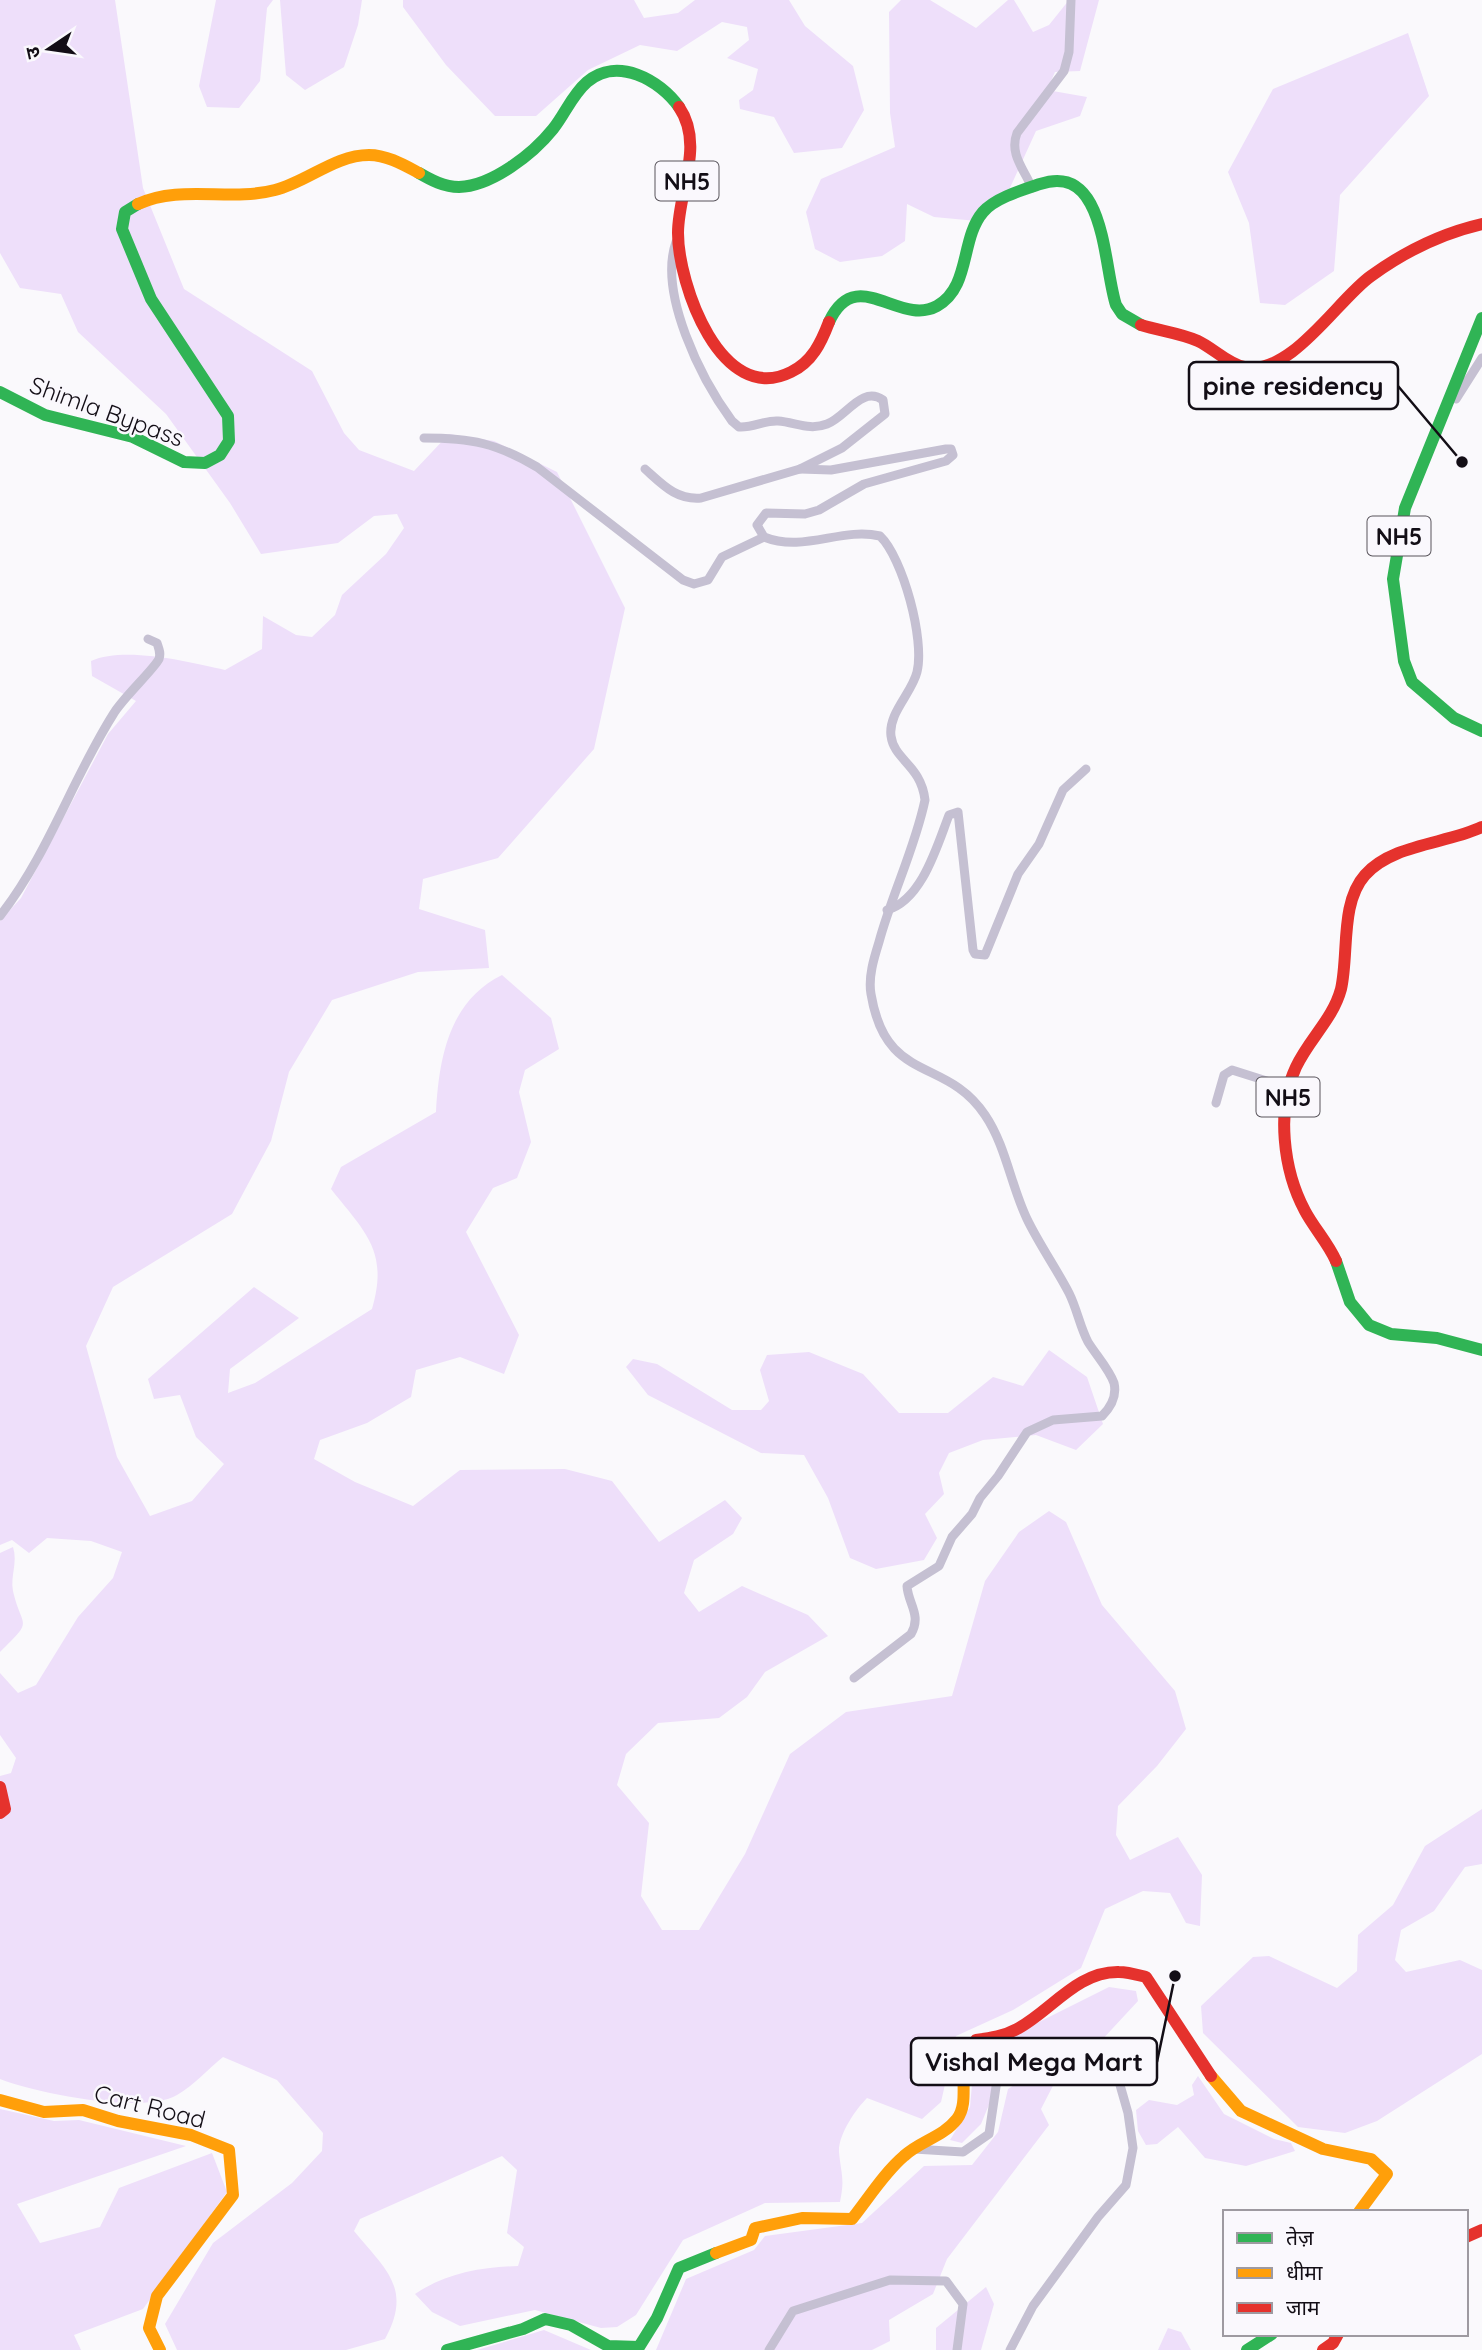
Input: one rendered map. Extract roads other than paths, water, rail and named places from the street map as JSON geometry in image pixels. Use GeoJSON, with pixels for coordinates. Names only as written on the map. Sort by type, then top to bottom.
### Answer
{"type":"FeatureCollection","features":[{"type":"Feature","properties":{"kind":"main road","name":"Shimla Bypass"},"geometry":{"type":"LineString","coordinates":[[0,392],[45,415],[134,437],[184,462],[205,463],[220,455],[229,440],[228,416],[151,299],[122,229],[125,212],[139,201],[166,196],[260,194],[286,189],[345,160],[368,155],[393,159],[447,187],[468,187],[488,179],[547,136],[567,112],[580,88],[599,74],[620,69],[647,78],[673,98],[688,124],[692,160],[678,237],[683,262],[718,350],[732,368],[757,377],[782,376],[801,367],[818,347],[834,311],[844,300],[869,296],[899,308],[920,311],[936,307],[951,295],[961,275],[972,231],[983,212],[1050,182],[1069,181],[1081,187],[1090,200],[1097,219],[1107,279],[1115,303],[1124,317],[1141,325],[1197,340],[1246,368],[1275,362],[1307,340],[1360,284],[1396,259],[1482,224]]}},
{"type":"Feature","properties":{"kind":"main road","name":"NH5"},"geometry":{"type":"LineString","coordinates":[[1482,317],[1405,508],[1393,579],[1404,661],[1412,682],[1454,718],[1482,731]]}},
{"type":"Feature","properties":{"kind":"main road","name":"NH5"},"geometry":{"type":"LineString","coordinates":[[1482,827],[1463,838],[1376,865],[1363,878],[1355,898],[1345,974],[1338,1000],[1296,1066],[1289,1088],[1286,1116],[1291,1175],[1303,1208],[1336,1258],[1353,1311],[1370,1326],[1388,1334],[1456,1341],[1482,1350]]}},
{"type":"Feature","properties":{"kind":"main road"},"geometry":{"type":"LineString","coordinates":[[0,1787],[5,1810],[0,1813]]}},
{"type":"Feature","properties":{"kind":"main road"},"geometry":{"type":"LineString","coordinates":[[447,2350],[523,2329],[545,2319],[571,2325],[608,2346],[639,2347],[657,2318],[679,2268],[751,2240],[755,2228],[802,2218],[852,2219],[904,2155],[941,2134],[959,2117],[963,2093],[962,2067],[976,2040],[990,2041],[1023,2025],[1095,1973],[1128,1970],[1146,1977],[1212,2078],[1241,2111],[1323,2149],[1371,2159],[1387,2174],[1360,2210]]}},
{"type":"Feature","properties":{"kind":"main road","name":"Cart Road"},"geometry":{"type":"LineString","coordinates":[[0,2099],[44,2112],[83,2110],[118,2121],[191,2135],[229,2150],[233,2196],[157,2296],[149,2328],[160,2350]]}},
{"type":"Feature","properties":{"kind":"main road"},"geometry":{"type":"LineString","coordinates":[[1247,2350],[1269,2336]]}},
{"type":"Feature","properties":{"kind":"main road"},"geometry":{"type":"LineString","coordinates":[[1323,2350],[1333,2343],[1337,2336]]}},
{"type":"Feature","properties":{"kind":"street"},"geometry":{"type":"LineString","coordinates":[[1032,188],[1014,153],[1013,143],[1017,133],[1064,71],[1069,52],[1071,0]]}},
{"type":"Feature","properties":{"kind":"street"},"geometry":{"type":"LineString","coordinates":[[645,469],[669,491],[686,499],[711,495],[800,469],[842,448],[882,419],[886,407],[877,395],[868,396],[840,417],[812,428],[777,421],[739,427],[724,411],[691,350],[670,273],[670,260],[678,237]]}},
{"type":"Feature","properties":{"kind":"street"},"geometry":{"type":"LineString","coordinates":[[1444,413],[1482,358]]}},
{"type":"Feature","properties":{"kind":"street"},"geometry":{"type":"LineString","coordinates":[[424,438],[465,438],[490,443],[514,453],[537,467],[683,580],[694,584],[708,580],[722,556],[764,537],[794,543],[864,532],[880,536],[898,561],[911,602],[918,670],[894,718],[891,734],[895,747],[917,772],[923,785],[925,800],[887,910],[870,990],[886,1038],[908,1063],[954,1082],[985,1115],[997,1136],[1027,1219],[1066,1289],[1086,1339],[1113,1380],[1115,1390],[1114,1400],[1102,1416],[1053,1420],[1027,1432],[979,1498],[972,1514],[951,1537],[939,1566],[907,1586],[916,1614],[911,1634],[854,1678]]}},
{"type":"Feature","properties":{"kind":"street"},"geometry":{"type":"LineString","coordinates":[[764,537],[757,524],[766,513],[805,514],[819,510],[864,484],[946,461],[953,455],[951,449],[946,449],[831,470],[800,469]]}},
{"type":"Feature","properties":{"kind":"street"},"geometry":{"type":"LineString","coordinates":[[0,916],[27,880],[114,714],[135,685],[158,662],[160,652],[157,643],[149,639]]}},
{"type":"Feature","properties":{"kind":"street"},"geometry":{"type":"LineString","coordinates":[[887,910],[903,903],[910,896],[929,864],[949,816],[958,812],[973,950],[975,954],[985,955],[1018,874],[1039,844],[1063,790],[1086,769]]}},
{"type":"Feature","properties":{"kind":"street"},"geometry":{"type":"LineString","coordinates":[[1216,1103],[1224,1075],[1232,1070],[1289,1088]]}},
{"type":"Feature","properties":{"kind":"street"},"geometry":{"type":"LineString","coordinates":[[914,2149],[963,2152],[989,2134],[997,2080],[1070,2048],[1101,2056],[1116,2071],[1128,2113],[1133,2148],[1126,2185],[1098,2217],[1033,2306],[1010,2350]]}},
{"type":"Feature","properties":{"kind":"street"},"geometry":{"type":"LineString","coordinates":[[769,2350],[793,2311],[890,2280],[946,2281],[963,2304],[957,2350]]}},
{"type":"Feature","properties":{"kind":"place","name":"pine residency"},"geometry":{"type":"Point","coordinates":[1462,462]}},
{"type":"Feature","properties":{"kind":"place","name":"Vishal Mega Mart"},"geometry":{"type":"Point","coordinates":[1175,1976]}}]}
